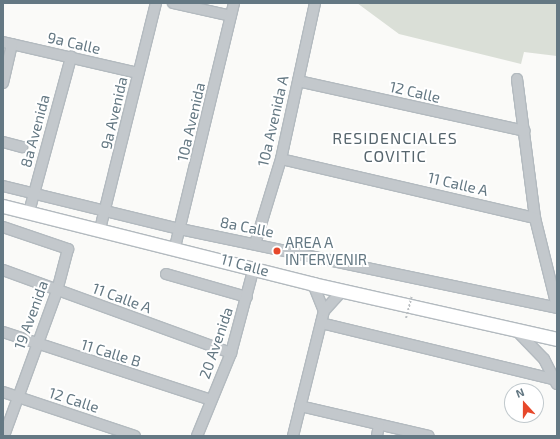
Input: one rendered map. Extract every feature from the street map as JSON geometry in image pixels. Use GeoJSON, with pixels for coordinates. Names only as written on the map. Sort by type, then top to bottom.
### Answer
{"type":"FeatureCollection","features":[{"type":"Feature","properties":{"kind":"street","name":"9a Avenida"},"geometry":{"type":"LineString","coordinates":[[100,229],[156,3]]}},
{"type":"Feature","properties":{"kind":"street"},"geometry":{"type":"LineString","coordinates":[[173,3],[231,16]]}},
{"type":"Feature","properties":{"kind":"street","name":"10a Avenida"},"geometry":{"type":"LineString","coordinates":[[175,247],[234,3]]}},
{"type":"Feature","properties":{"kind":"street","name":"10a Avenida A"},"geometry":{"type":"LineString","coordinates":[[255,244],[281,159],[315,3]]}},
{"type":"Feature","properties":{"kind":"street","name":"9a Calle"},"geometry":{"type":"LineString","coordinates":[[8,43],[138,73]]}},
{"type":"Feature","properties":{"kind":"street"},"geometry":{"type":"LineString","coordinates":[[3,83],[8,43]]}},
{"type":"Feature","properties":{"kind":"street","name":"8a Avenida"},"geometry":{"type":"LineString","coordinates":[[28,212],[71,58]]}},
{"type":"Feature","properties":{"kind":"street"},"geometry":{"type":"LineString","coordinates":[[517,79],[525,131],[535,218],[557,308]]}},
{"type":"Feature","properties":{"kind":"street","name":"12 Calle"},"geometry":{"type":"LineString","coordinates":[[298,81],[525,131]]}},
{"type":"Feature","properties":{"kind":"street"},"geometry":{"type":"LineString","coordinates":[[3,142],[22,147]]}},
{"type":"Feature","properties":{"kind":"street","name":"11 Calle A"},"geometry":{"type":"LineString","coordinates":[[281,159],[535,218]]}},
{"type":"Feature","properties":{"kind":"street","name":"8a Calle"},"geometry":{"type":"LineString","coordinates":[[3,186],[180,229],[557,308]]}},
{"type":"Feature","properties":{"kind":"street","name":"11 Calle"},"geometry":{"type":"LineString","coordinates":[[3,206],[175,247],[342,291],[557,339]]}},
{"type":"Feature","properties":{"kind":"street","name":"19 Avenida"},"geometry":{"type":"LineString","coordinates":[[3,227],[68,249],[57,291],[4,436]]}},
{"type":"Feature","properties":{"kind":"street","name":"20 Avenida"},"geometry":{"type":"LineString","coordinates":[[206,436],[198,432],[231,353],[254,267]]}},
{"type":"Feature","properties":{"kind":"street","name":"11 Calle A"},"geometry":{"type":"LineString","coordinates":[[3,270],[57,291],[231,353]]}},
{"type":"Feature","properties":{"kind":"street"},"geometry":{"type":"LineString","coordinates":[[166,274],[247,297]]}},
{"type":"Feature","properties":{"kind":"street"},"geometry":{"type":"LineString","coordinates":[[313,284],[324,311]]}},
{"type":"Feature","properties":{"kind":"street"},"geometry":{"type":"LineString","coordinates":[[293,436],[324,311],[342,291]]}},
{"type":"Feature","properties":{"kind":"street"},"geometry":{"type":"LineString","coordinates":[[321,323],[556,382]]}},
{"type":"Feature","properties":{"kind":"street"},"geometry":{"type":"LineString","coordinates":[[515,329],[544,359],[556,382]]}},
{"type":"Feature","properties":{"kind":"street","name":"11 Calle B"},"geometry":{"type":"LineString","coordinates":[[3,332],[36,345],[211,400]]}},
{"type":"Feature","properties":{"kind":"street","name":"12 Calle"},"geometry":{"type":"LineString","coordinates":[[3,392],[135,436]]}},
{"type":"Feature","properties":{"kind":"street"},"geometry":{"type":"LineString","coordinates":[[300,406],[429,436]]}},
{"type":"Feature","properties":{"kind":"street"},"geometry":{"type":"LineString","coordinates":[[377,436],[379,425]]}},
{"type":"Feature","properties":{"kind":"path"},"geometry":{"type":"LineString","coordinates":[[406,318],[412,296]]}},
{"type":"Feature","properties":{"kind":"shaded area"},"geometry":{"type":"Polygon","coordinates":[[[357,3],[557,3],[557,56],[524,52],[521,64],[399,34],[357,3]]]}},
{"type":"Feature","properties":{"kind":"place","name":"AREA A INTERVENIR"},"geometry":{"type":"Point","coordinates":[277,251]}},
{"type":"Feature","properties":{"kind":"district","name":"RESIDENCIALES COVITIC"},"geometry":{"type":"Point","coordinates":[395,147]}}]}
